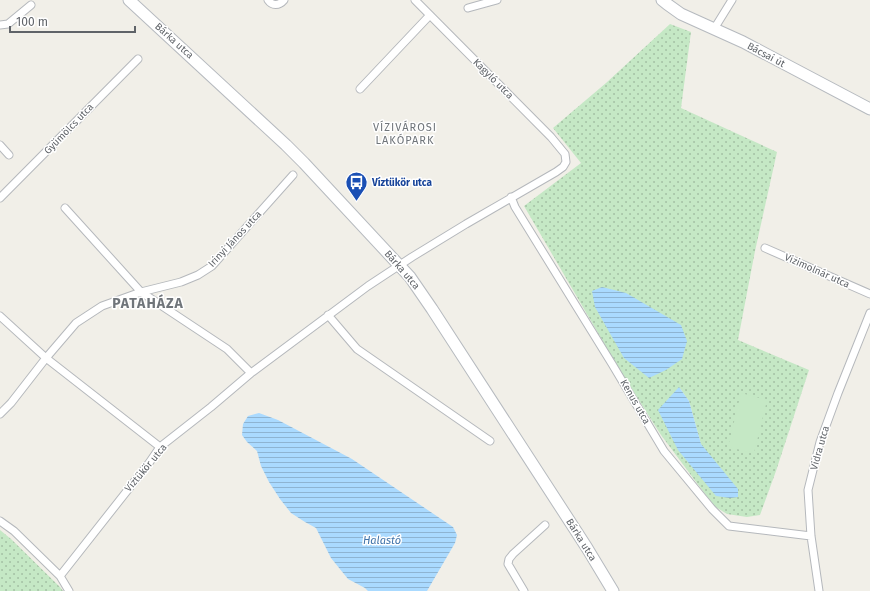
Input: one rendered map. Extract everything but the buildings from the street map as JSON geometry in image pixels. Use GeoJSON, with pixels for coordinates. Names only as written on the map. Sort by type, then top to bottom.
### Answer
{"type":"FeatureCollection","features":[{"type":"Feature","properties":{"kind":"street","name":"Bárka utca"},"geometry":{"type":"LineString","coordinates":[[129,0],[290,149],[412,280],[587,548],[613,591]]}},
{"type":"Feature","properties":{"kind":"street"},"geometry":{"type":"LineString","coordinates":[[268,0],[271,4],[277,5],[284,0]]}},
{"type":"Feature","properties":{"kind":"street","name":"Kagyló utca"},"geometry":{"type":"LineString","coordinates":[[415,0],[551,137],[565,154],[566,162]]}},
{"type":"Feature","properties":{"kind":"street"},"geometry":{"type":"LineString","coordinates":[[468,8],[497,0]]}},
{"type":"Feature","properties":{"kind":"street","name":"Bácsai út"},"geometry":{"type":"LineString","coordinates":[[662,0],[681,14],[743,42],[870,109]]}},
{"type":"Feature","properties":{"kind":"street"},"geometry":{"type":"LineString","coordinates":[[714,29],[732,0]]}},
{"type":"Feature","properties":{"kind":"street"},"geometry":{"type":"LineString","coordinates":[[0,25],[8,24],[31,5]]}},
{"type":"Feature","properties":{"kind":"street"},"geometry":{"type":"LineString","coordinates":[[360,89],[430,15]]}},
{"type":"Feature","properties":{"kind":"street","name":"Gyümölcs utca"},"geometry":{"type":"LineString","coordinates":[[0,198],[138,59]]}},
{"type":"Feature","properties":{"kind":"street"},"geometry":{"type":"LineString","coordinates":[[0,145],[9,155]]}},
{"type":"Feature","properties":{"kind":"street","name":"Víztükör utca"},"geometry":{"type":"LineString","coordinates":[[60,576],[140,475],[160,447],[251,373],[368,286],[426,248],[556,172],[563,167],[566,162]]}},
{"type":"Feature","properties":{"kind":"street","name":"Irinyi János utca"},"geometry":{"type":"LineString","coordinates":[[0,414],[11,403],[46,358],[76,323],[102,306],[141,292],[181,282],[198,275],[212,266],[293,175]]}},
{"type":"Feature","properties":{"kind":"street","name":"Kenus utca"},"geometry":{"type":"LineString","coordinates":[[511,197],[515,207],[664,451],[712,509],[729,526],[811,536]]}},
{"type":"Feature","properties":{"kind":"street"},"geometry":{"type":"LineString","coordinates":[[65,208],[141,292],[227,349],[251,373]]}},
{"type":"Feature","properties":{"kind":"street","name":"Vizimolnár utca"},"geometry":{"type":"LineString","coordinates":[[765,248],[870,294]]}},
{"type":"Feature","properties":{"kind":"street","name":"Vidra utca"},"geometry":{"type":"LineString","coordinates":[[819,591],[811,536],[808,490],[820,442],[870,313]]}},
{"type":"Feature","properties":{"kind":"street"},"geometry":{"type":"LineString","coordinates":[[328,315],[358,349],[490,441]]}},
{"type":"Feature","properties":{"kind":"street"},"geometry":{"type":"LineString","coordinates":[[0,316],[46,358],[160,447]]}},
{"type":"Feature","properties":{"kind":"street"},"geometry":{"type":"LineString","coordinates":[[0,521],[14,531],[60,576],[69,591]]}},
{"type":"Feature","properties":{"kind":"street"},"geometry":{"type":"LineString","coordinates":[[524,591],[508,564],[509,559],[545,525]]}},
{"type":"Feature","properties":{"kind":"green space"},"geometry":{"type":"Polygon","coordinates":[[[670,24],[691,32],[681,108],[777,152],[755,251],[738,340],[809,370],[760,515],[747,517],[727,514],[714,506],[661,435],[619,369],[524,206],[581,163],[553,128],[606,83],[670,24]],[[679,387],[701,444],[689,401],[679,387]]]}},
{"type":"Feature","properties":{"kind":"green space"},"geometry":{"type":"Polygon","coordinates":[[[741,393],[767,400],[754,453],[728,447],[741,393]]]}},
{"type":"Feature","properties":{"kind":"green space"},"geometry":{"type":"Polygon","coordinates":[[[0,530],[11,539],[63,591],[0,591],[0,530]]]}},
{"type":"Feature","properties":{"kind":"water"},"geometry":{"type":"Polygon","coordinates":[[[602,287],[626,293],[681,325],[687,341],[682,359],[666,370],[649,378],[624,358],[595,307],[592,291],[602,287]]]}},
{"type":"Feature","properties":{"kind":"water"},"geometry":{"type":"Polygon","coordinates":[[[679,387],[689,401],[701,444],[738,489],[738,497],[730,498],[716,496],[678,450],[658,410],[679,387]]]}},
{"type":"Feature","properties":{"kind":"water","name":"Halastó"},"geometry":{"type":"Polygon","coordinates":[[[259,413],[278,420],[352,459],[453,527],[457,535],[455,543],[427,591],[368,591],[348,579],[331,558],[316,528],[291,513],[280,499],[261,466],[257,451],[242,435],[243,424],[248,416],[259,413]]]}},
{"type":"Feature","properties":{"kind":"place","name":"Víztükör utca"},"geometry":{"type":"Point","coordinates":[356,202]}},
{"type":"Feature","properties":{"kind":"district","name":"VÍZIVÁROSI LAKÓPARK"},"geometry":{"type":"Point","coordinates":[405,133]}},
{"type":"Feature","properties":{"kind":"district","name":"PATAHÁZA"},"geometry":{"type":"Point","coordinates":[148,303]}}]}
